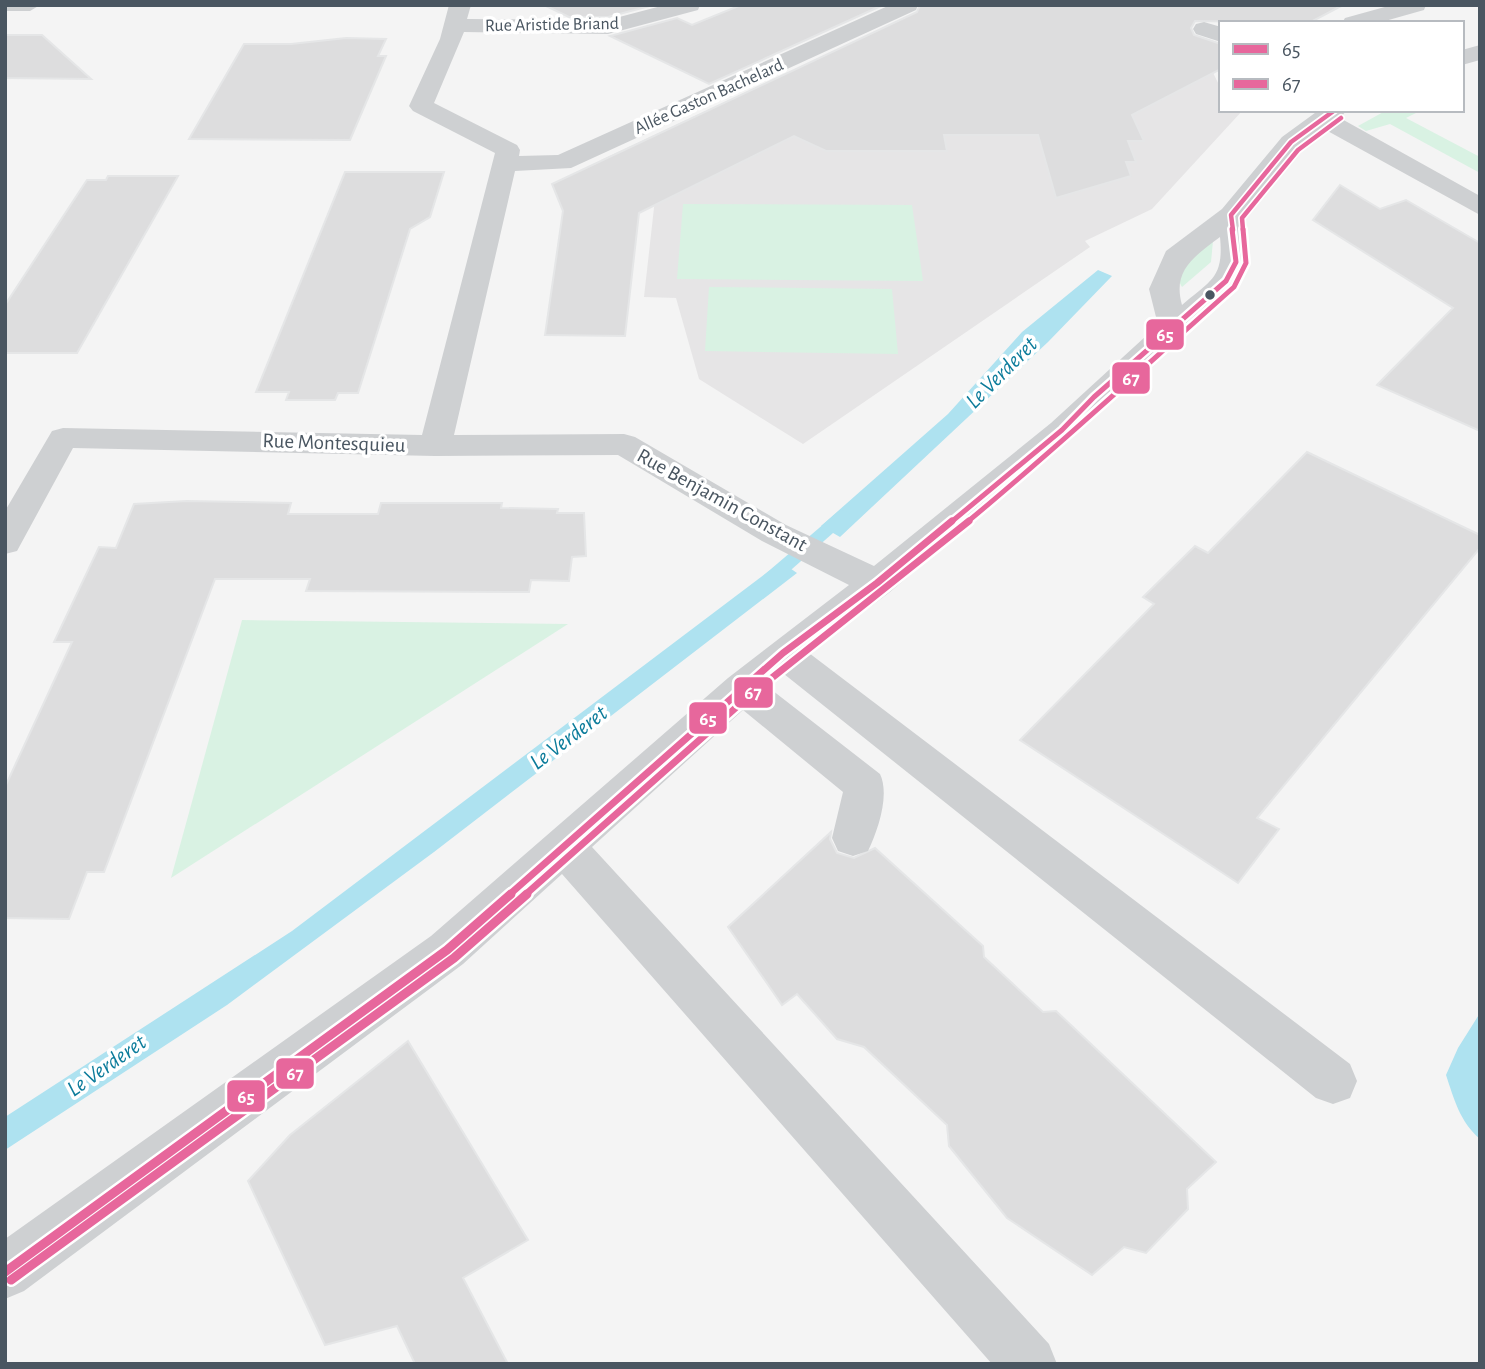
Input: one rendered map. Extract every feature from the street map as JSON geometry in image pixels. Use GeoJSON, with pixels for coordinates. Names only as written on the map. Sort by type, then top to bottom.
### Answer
{"type":"FeatureCollection","features":[{"type":"Feature","properties":{"kind":"street"},"geometry":{"type":"LineString","coordinates":[[5,5],[30,5]]}},
{"type":"Feature","properties":{"kind":"street","name":"Rue Aristide Briand"},"geometry":{"type":"LineString","coordinates":[[456,15],[608,27],[690,5]]}},
{"type":"Feature","properties":{"kind":"street","name":"Allée Gaston Bachelard"},"geometry":{"type":"LineString","coordinates":[[504,164],[562,163],[908,5]]}},
{"type":"Feature","properties":{"kind":"street"},"geometry":{"type":"LineString","coordinates":[[1360,21],[1416,5]]}},
{"type":"Feature","properties":{"kind":"street"},"geometry":{"type":"LineString","coordinates":[[456,15],[451,39],[421,106],[508,150],[504,164]]}},
{"type":"Feature","properties":{"kind":"street"},"geometry":{"type":"LineString","coordinates":[[1173,326],[1163,289],[1176,257],[1231,215],[1291,142],[1328,114],[1480,207]]}},
{"type":"Feature","properties":{"kind":"street","name":"Rue Montesquieu"},"geometry":{"type":"LineString","coordinates":[[5,542],[63,438],[174,438],[435,446],[504,164]]}},
{"type":"Feature","properties":{"kind":"street"},"geometry":{"type":"LineString","coordinates":[[5,1272],[447,950],[783,653],[862,575],[1062,430],[1094,397],[1226,281],[1236,261],[1231,215]]}},
{"type":"Feature","properties":{"kind":"street","name":"Rue Benjamin Constant"},"geometry":{"type":"LineString","coordinates":[[435,446],[624,444],[774,533],[862,575]]}},
{"type":"Feature","properties":{"kind":"street"},"geometry":{"type":"LineString","coordinates":[[783,653],[1333,1081]]}},
{"type":"Feature","properties":{"kind":"street"},"geometry":{"type":"LineString","coordinates":[[742,688],[865,786],[853,838]]}},
{"type":"Feature","properties":{"kind":"street"},"geometry":{"type":"LineString","coordinates":[[564,846],[1029,1364]]}},
{"type":"Feature","properties":{"kind":"shaded area"},"geometry":{"type":"Polygon","coordinates":[[[1111,5],[1194,34],[1219,85],[1219,112],[1241,112],[1152,209],[1085,241],[1090,247],[803,444],[699,379],[676,298],[644,297],[656,190],[601,160],[791,71],[1111,5]]]}},
{"type":"Feature","properties":{"kind":"green space"},"geometry":{"type":"Polygon","coordinates":[[[1383,112],[1418,112],[1406,118],[1480,157],[1480,173],[1390,124],[1366,131],[1358,126],[1383,112]]]}},
{"type":"Feature","properties":{"kind":"green space"},"geometry":{"type":"Polygon","coordinates":[[[683,204],[912,205],[923,281],[677,279],[683,204]]]}},
{"type":"Feature","properties":{"kind":"green space"},"geometry":{"type":"Polygon","coordinates":[[[1213,241],[1211,262],[1182,287],[1178,280],[1185,259],[1213,241]]]}},
{"type":"Feature","properties":{"kind":"green space"},"geometry":{"type":"Polygon","coordinates":[[[709,287],[892,289],[898,354],[705,351],[709,287]]]}},
{"type":"Feature","properties":{"kind":"green space"},"geometry":{"type":"Polygon","coordinates":[[[242,620],[568,624],[171,878],[242,620]]]}},
{"type":"Feature","properties":{"kind":"water"},"geometry":{"type":"Polygon","coordinates":[[[1098,270],[1112,276],[1048,342],[840,537],[821,526],[948,414],[1022,332],[1098,270]]]}},
{"type":"Feature","properties":{"kind":"water"},"geometry":{"type":"Polygon","coordinates":[[[781,562],[797,573],[434,852],[227,1005],[5,1150],[5,1117],[292,931],[781,562]]]}},
{"type":"Feature","properties":{"kind":"water"},"geometry":{"type":"Polygon","coordinates":[[[1480,1013],[1480,1139],[1463,1118],[1446,1075],[1458,1048],[1480,1013]]]}},
{"type":"Feature","properties":{"kind":"building"},"geometry":{"type":"Polygon","coordinates":[[[544,5],[650,6],[608,17],[569,17],[544,5]]]}},
{"type":"Feature","properties":{"kind":"building"},"geometry":{"type":"Polygon","coordinates":[[[741,5],[883,5],[709,84],[610,36],[677,18],[692,25],[741,5]]]}},
{"type":"Feature","properties":{"kind":"building"},"geometry":{"type":"Polygon","coordinates":[[[920,5],[1343,5],[1313,21],[1195,21],[1191,28],[1194,35],[1219,43],[1219,70],[1132,115],[1144,141],[1128,141],[1136,162],[1126,162],[1131,176],[1056,198],[1038,135],[944,135],[947,151],[826,151],[794,136],[639,213],[625,336],[545,335],[563,211],[552,184],[917,12],[920,5]]]}},
{"type":"Feature","properties":{"kind":"building"},"geometry":{"type":"Polygon","coordinates":[[[5,35],[42,35],[91,79],[5,78],[5,35]]]}},
{"type":"Feature","properties":{"kind":"building"},"geometry":{"type":"Polygon","coordinates":[[[346,38],[386,39],[378,56],[386,56],[350,140],[189,139],[244,44],[291,44],[346,38]]]}},
{"type":"Feature","properties":{"kind":"building"},"geometry":{"type":"Polygon","coordinates":[[[345,172],[444,172],[430,217],[410,229],[358,393],[338,393],[335,400],[286,400],[289,392],[256,392],[345,172]]]}},
{"type":"Feature","properties":{"kind":"building"},"geometry":{"type":"Polygon","coordinates":[[[108,176],[178,176],[77,353],[5,353],[5,305],[87,180],[106,180],[108,176]]]}},
{"type":"Feature","properties":{"kind":"building"},"geometry":{"type":"Polygon","coordinates":[[[1340,185],[1380,209],[1406,200],[1480,243],[1480,431],[1377,385],[1453,308],[1313,220],[1340,185]]]}},
{"type":"Feature","properties":{"kind":"building"},"geometry":{"type":"Polygon","coordinates":[[[1307,452],[1480,535],[1480,548],[1257,818],[1279,829],[1238,883],[1020,740],[1154,604],[1143,597],[1195,546],[1208,553],[1307,452]]]}},
{"type":"Feature","properties":{"kind":"building"},"geometry":{"type":"Polygon","coordinates":[[[187,501],[291,503],[288,514],[378,514],[381,503],[502,503],[501,508],[558,509],[557,513],[584,513],[586,556],[572,557],[569,581],[531,580],[529,592],[306,591],[310,579],[215,579],[104,872],[87,872],[69,919],[5,918],[5,787],[72,642],[54,642],[99,547],[116,548],[134,504],[187,501]]]}},
{"type":"Feature","properties":{"kind":"building"},"geometry":{"type":"Polygon","coordinates":[[[831,832],[830,839],[837,853],[854,858],[875,848],[983,946],[984,957],[1043,1012],[1056,1011],[1216,1162],[1187,1189],[1188,1209],[1146,1253],[1124,1247],[1092,1275],[1007,1218],[949,1146],[947,1125],[864,1047],[837,1039],[797,994],[782,1005],[728,927],[831,832]]]}},
{"type":"Feature","properties":{"kind":"building"},"geometry":{"type":"Polygon","coordinates":[[[408,1041],[528,1240],[463,1278],[508,1364],[415,1364],[397,1326],[325,1345],[248,1181],[290,1135],[408,1041]]]}},
{"type":"Feature","properties":{"kind":"waterway","name":"Le Verderet"},"geometry":{"type":"LineString","coordinates":[[770,579],[844,515]]}},
{"type":"Feature","properties":{"kind":"transit line","name":"65"},"geometry":{"type":"LineString","coordinates":[[5,1272],[447,950],[783,653],[877,583],[1062,430],[1094,397],[1226,281],[1236,262],[1231,215],[1291,142],[1332,112]]}},
{"type":"Feature","properties":{"kind":"transit line","name":"67"},"geometry":{"type":"LineString","coordinates":[[11,1280],[454,958],[749,696],[884,591],[1069,438],[1101,405],[1234,287],[1246,263],[1242,218],[1298,150],[1341,118]]}}]}
